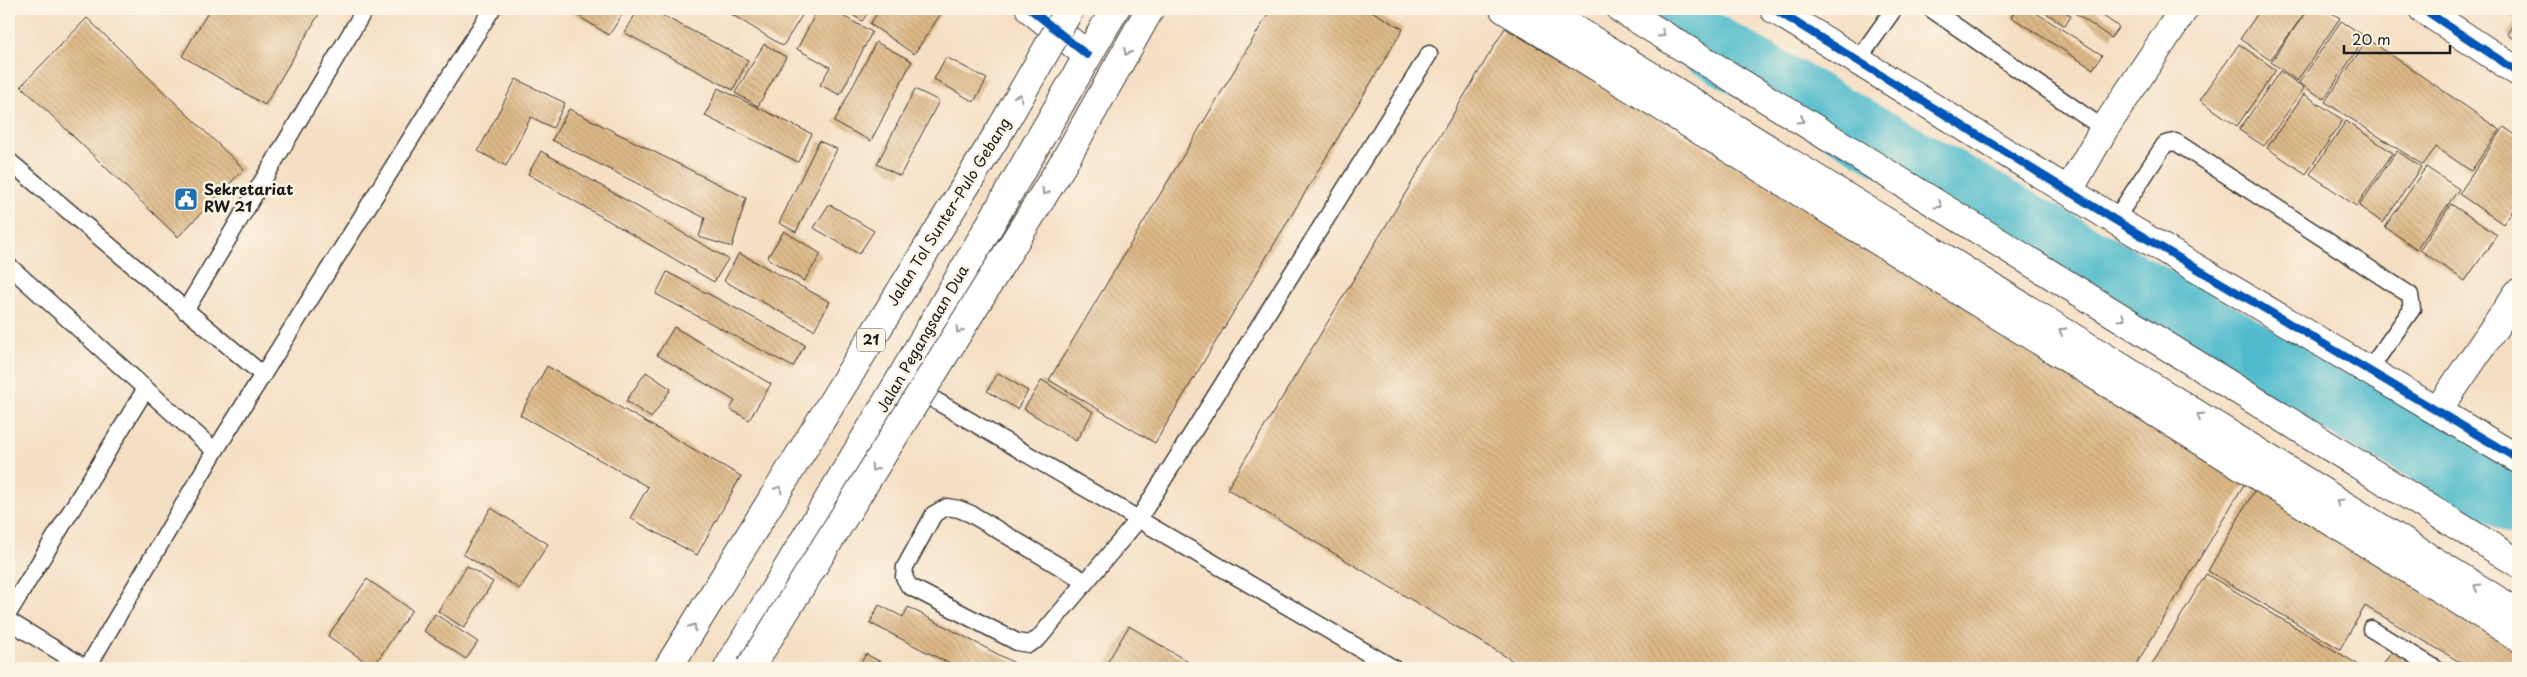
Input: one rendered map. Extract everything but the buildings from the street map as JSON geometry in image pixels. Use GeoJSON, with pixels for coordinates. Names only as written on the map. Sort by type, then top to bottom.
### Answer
{"type":"FeatureCollection","features":[{"type":"Feature","properties":{"kind":"main road"},"geometry":{"type":"LineString","coordinates":[[1030,9],[1088,55]]}},
{"type":"Feature","properties":{"kind":"main road","name":"Jalan Tol Sunter–Pulo Gebang"},"geometry":{"type":"LineString","coordinates":[[668,668],[1002,127],[1070,9]]}},
{"type":"Feature","properties":{"kind":"main road","name":"Jalan Pegangsaan Dua"},"geometry":{"type":"LineString","coordinates":[[728,668],[900,380],[1115,9]]}},
{"type":"Feature","properties":{"kind":"main road"},"geometry":{"type":"LineString","coordinates":[[750,668],[1064,162],[1150,9]]}},
{"type":"Feature","properties":{"kind":"main road"},"geometry":{"type":"LineString","coordinates":[[1504,9],[2518,637]]}},
{"type":"Feature","properties":{"kind":"main road"},"geometry":{"type":"LineString","coordinates":[[1542,9],[2518,613]]}},
{"type":"Feature","properties":{"kind":"main road"},"geometry":{"type":"LineString","coordinates":[[1621,9],[2518,563]]}},
{"type":"Feature","properties":{"kind":"main road"},"geometry":{"type":"LineString","coordinates":[[1774,9],[2115,220],[2518,459]]}},
{"type":"Feature","properties":{"kind":"main road"},"geometry":{"type":"LineString","coordinates":[[2069,190],[2104,129],[2184,9]]}},
{"type":"Feature","properties":{"kind":"main road"},"geometry":{"type":"LineString","coordinates":[[2424,9],[2518,72]]}},
{"type":"Feature","properties":{"kind":"main road"},"geometry":{"type":"LineString","coordinates":[[2438,410],[2518,293]]}},
{"type":"Feature","properties":{"kind":"lane"},"geometry":{"type":"LineString","coordinates":[[185,311],[365,9]]}},
{"type":"Feature","properties":{"kind":"lane"},"geometry":{"type":"LineString","coordinates":[[9,621],[87,668],[214,451],[492,9]]}},
{"type":"Feature","properties":{"kind":"lane"},"geometry":{"type":"LineString","coordinates":[[1858,60],[1894,9]]}},
{"type":"Feature","properties":{"kind":"lane"},"geometry":{"type":"LineString","coordinates":[[1931,9],[2104,129]]}},
{"type":"Feature","properties":{"kind":"lane"},"geometry":{"type":"LineString","coordinates":[[1086,582],[971,514],[947,507],[934,514],[905,567],[904,577],[909,586],[1017,642],[1029,644],[1038,639],[1086,582],[1138,520],[1429,54]]}},
{"type":"Feature","properties":{"kind":"lane"},"geometry":{"type":"LineString","coordinates":[[2115,220],[2165,144],[2175,142],[2179,144],[2410,295],[2412,309],[2369,370]]}},
{"type":"Feature","properties":{"kind":"lane"},"geometry":{"type":"LineString","coordinates":[[9,161],[263,375]]}},
{"type":"Feature","properties":{"kind":"lane"},"geometry":{"type":"LineString","coordinates":[[9,266],[214,451]]}},
{"type":"Feature","properties":{"kind":"lane"},"geometry":{"type":"LineString","coordinates":[[900,380],[1393,668]]}},
{"type":"Feature","properties":{"kind":"lane"},"geometry":{"type":"LineString","coordinates":[[9,612],[145,390]]}},
{"type":"Feature","properties":{"kind":"lane"},"geometry":{"type":"LineString","coordinates":[[2371,629],[2435,668]]}},
{"type":"Feature","properties":{"kind":"waterway"},"geometry":{"type":"LineString","coordinates":[[1646,9],[2518,504]]}},
{"type":"Feature","properties":{"kind":"cycle path"},"geometry":{"type":"LineString","coordinates":[[1030,9],[1087,55]]}},
{"type":"Feature","properties":{"kind":"cycle path"},"geometry":{"type":"LineString","coordinates":[[1774,9],[2115,220],[2518,459]]}},
{"type":"Feature","properties":{"kind":"cycle path"},"geometry":{"type":"LineString","coordinates":[[2423,9],[2518,72]]}},
{"type":"Feature","properties":{"kind":"place","name":"Sekretariat RW 21"},"geometry":{"type":"Point","coordinates":[186,199]}}]}
